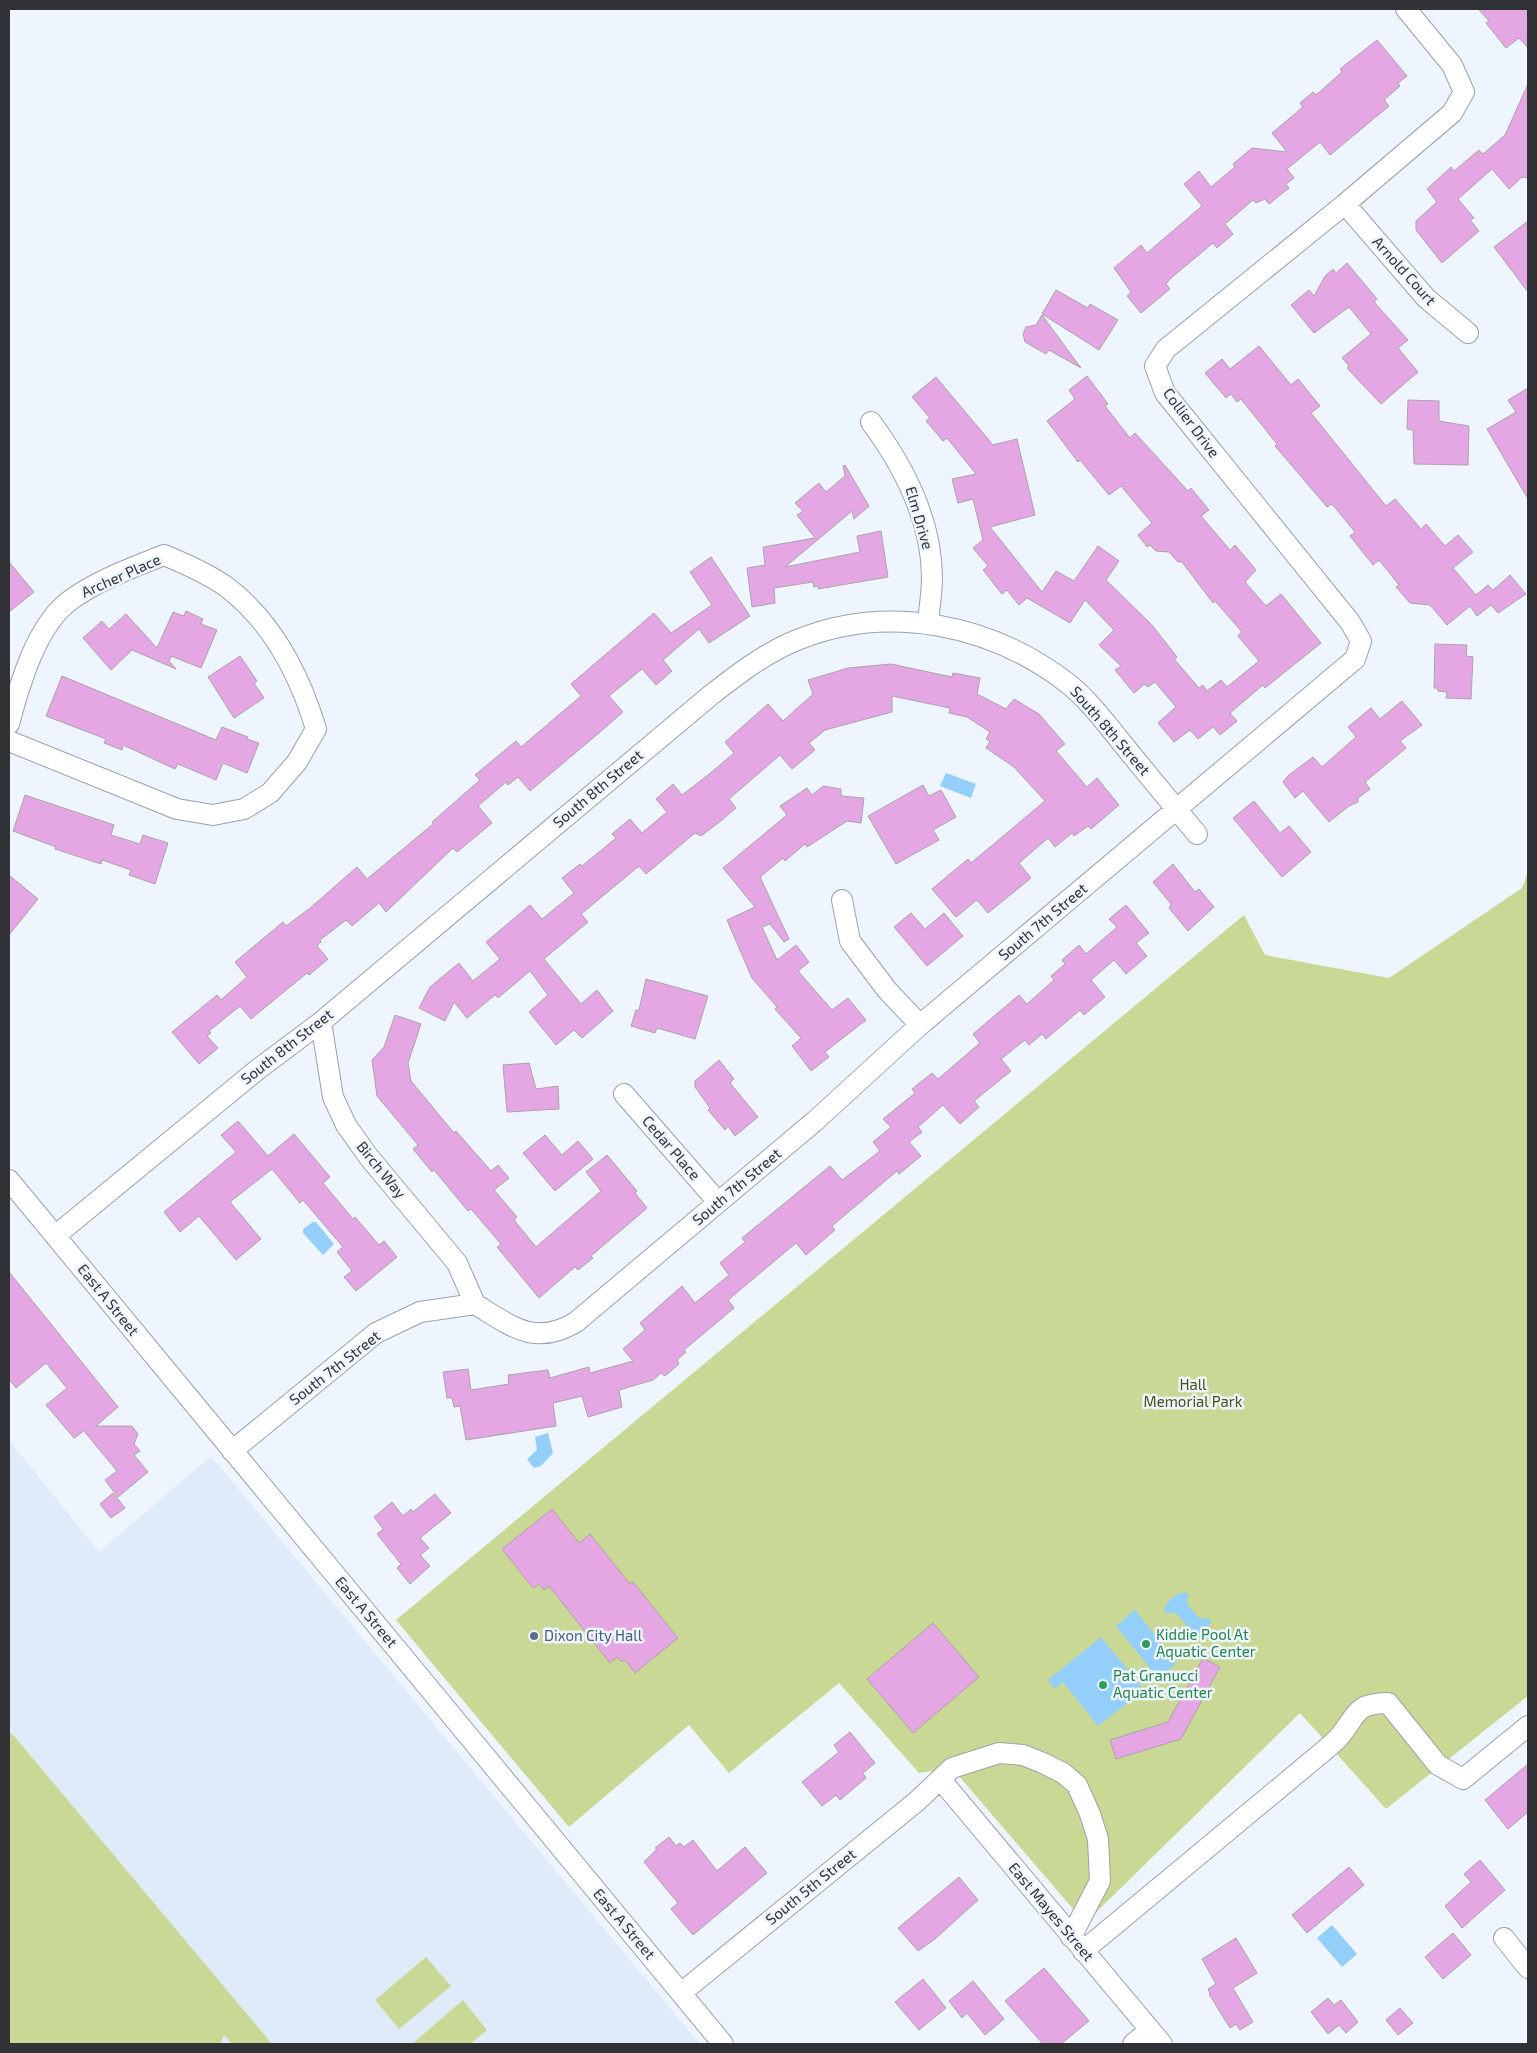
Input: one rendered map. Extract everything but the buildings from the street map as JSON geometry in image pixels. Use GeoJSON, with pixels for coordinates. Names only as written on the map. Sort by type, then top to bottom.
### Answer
{"type":"FeatureCollection","features":[{"type":"Feature","properties":{"kind":"street","name":"Collier Drive"},"geometry":{"type":"LineString","coordinates":[[1203,789],[1355,659],[1361,641],[1350,622],[1165,392],[1155,366],[1166,349],[1345,204],[1452,113],[1464,92],[1452,65],[1406,9]]}},
{"type":"Feature","properties":{"kind":"street","name":"Arnold Court"},"geometry":{"type":"LineString","coordinates":[[1345,204],[1426,298],[1468,333]]}},
{"type":"Feature","properties":{"kind":"street","name":"Elm Drive"},"geometry":{"type":"LineString","coordinates":[[871,422],[890,448],[907,477],[920,511],[928,541],[932,578],[928,624]]}},
{"type":"Feature","properties":{"kind":"street","name":"Archer Place"},"geometry":{"type":"LineString","coordinates":[[9,724],[30,660],[46,626],[67,602],[92,587],[164,555],[199,570],[228,588],[253,611],[294,669],[305,694],[316,729],[297,762],[270,793],[244,809],[213,815],[177,809],[9,741]]}},
{"type":"Feature","properties":{"kind":"street","name":"South 8th Street"},"geometry":{"type":"LineString","coordinates":[[55,1236],[257,1070],[321,1022],[742,671],[772,652],[820,632],[862,624],[900,622],[928,624],[986,637],[1012,648],[1066,682],[1091,706],[1198,834]]}},
{"type":"Feature","properties":{"kind":"street","name":"South 7th Street"},"geometry":{"type":"LineString","coordinates":[[232,1452],[376,1333],[420,1312],[475,1304],[512,1327],[531,1334],[546,1335],[562,1331],[576,1322],[815,1121],[920,1025],[1203,789]]}},
{"type":"Feature","properties":{"kind":"street"},"geometry":{"type":"LineString","coordinates":[[842,900],[850,941],[888,990],[920,1025]]}},
{"type":"Feature","properties":{"kind":"street","name":"Birch Way"},"geometry":{"type":"LineString","coordinates":[[321,1022],[332,1096],[346,1126],[368,1156],[457,1263],[475,1304]]}},
{"type":"Feature","properties":{"kind":"street","name":"Cedar Place"},"geometry":{"type":"LineString","coordinates":[[624,1094],[718,1202]]}},
{"type":"Feature","properties":{"kind":"street","name":"East A Street"},"geometry":{"type":"LineString","coordinates":[[9,1180],[723,2044]]}},
{"type":"Feature","properties":{"kind":"street"},"geometry":{"type":"LineString","coordinates":[[1077,1944],[1325,1750],[1340,1737],[1354,1713],[1374,1703],[1388,1702],[1438,1765],[1463,1779],[1528,1726]]}},
{"type":"Feature","properties":{"kind":"street","name":"South 5th Street"},"geometry":{"type":"LineString","coordinates":[[681,1993],[940,1780],[952,1768],[999,1753],[1023,1755],[1063,1773],[1077,1786],[1090,1814],[1098,1839],[1100,1881],[1077,1944]]}},
{"type":"Feature","properties":{"kind":"street","name":"East Mayes Street"},"geometry":{"type":"LineString","coordinates":[[940,1780],[1156,2037]]}},
{"type":"Feature","properties":{"kind":"street"},"geometry":{"type":"LineString","coordinates":[[1504,1938],[1528,1968]]}},
{"type":"Feature","properties":{"kind":"street"},"geometry":{"type":"LineString","coordinates":[[1133,2044],[1156,2037]]}},
{"type":"Feature","properties":{"kind":"shaded area"},"geometry":{"type":"Polygon","coordinates":[[[9,1440],[99,1552],[211,1456],[700,2044],[9,2044],[9,1440]]]}},
{"type":"Feature","properties":{"kind":"green space","name":"Hall Memorial Park"},"geometry":{"type":"Polygon","coordinates":[[[1528,872],[1528,1696],[1386,1809],[1300,1713],[1085,1923],[952,1768],[919,1773],[839,1683],[729,1773],[689,1725],[569,1827],[396,1620],[1244,915],[1265,955],[1389,978],[1522,888],[1528,872]]]}},
{"type":"Feature","properties":{"kind":"green space"},"geometry":{"type":"Polygon","coordinates":[[[9,1732],[272,2044],[232,2044],[224,2035],[220,2044],[9,2044],[9,1732]]]}},
{"type":"Feature","properties":{"kind":"green space"},"geometry":{"type":"Polygon","coordinates":[[[426,1957],[451,1986],[399,2029],[375,2000],[426,1957]]]}},
{"type":"Feature","properties":{"kind":"green space"},"geometry":{"type":"Polygon","coordinates":[[[463,2000],[487,2030],[470,2044],[412,2044],[463,2000]]]}},
{"type":"Feature","properties":{"kind":"water"},"geometry":{"type":"Polygon","coordinates":[[[946,773],[976,784],[971,798],[940,786],[946,773]]]}},
{"type":"Feature","properties":{"kind":"water"},"geometry":{"type":"Polygon","coordinates":[[[316,1222],[334,1244],[323,1255],[303,1233],[303,1229],[316,1222]]]}},
{"type":"Feature","properties":{"kind":"water"},"geometry":{"type":"Polygon","coordinates":[[[548,1433],[553,1453],[541,1466],[534,1468],[527,1459],[537,1450],[535,1437],[548,1433]]]}},
{"type":"Feature","properties":{"kind":"water"},"geometry":{"type":"Polygon","coordinates":[[[1182,1593],[1189,1593],[1187,1604],[1199,1618],[1211,1619],[1203,1635],[1196,1639],[1187,1639],[1188,1627],[1176,1613],[1164,1613],[1170,1600],[1182,1593]]]}},
{"type":"Feature","properties":{"kind":"water","name":"Kiddie Pool At Aquatic Center"},"geometry":{"type":"Polygon","coordinates":[[[1135,1610],[1177,1663],[1158,1678],[1116,1626],[1135,1610]]]}},
{"type":"Feature","properties":{"kind":"water","name":"Pat Granucci Aquatic Center"},"geometry":{"type":"Polygon","coordinates":[[[1101,1637],[1144,1690],[1098,1726],[1063,1682],[1055,1689],[1048,1680],[1101,1637]]]}},
{"type":"Feature","properties":{"kind":"water"},"geometry":{"type":"Polygon","coordinates":[[[1332,1925],[1357,1954],[1342,1967],[1317,1938],[1332,1925]]]}},
{"type":"Feature","properties":{"kind":"place","name":"Dixon City Hall"},"geometry":{"type":"Point","coordinates":[534,1636]}},
{"type":"Feature","properties":{"kind":"place","name":"Kiddie Pool At Aquatic Center"},"geometry":{"type":"Point","coordinates":[1146,1644]}},
{"type":"Feature","properties":{"kind":"place","name":"Pat Granucci Aquatic Center"},"geometry":{"type":"Point","coordinates":[1103,1685]}}]}
